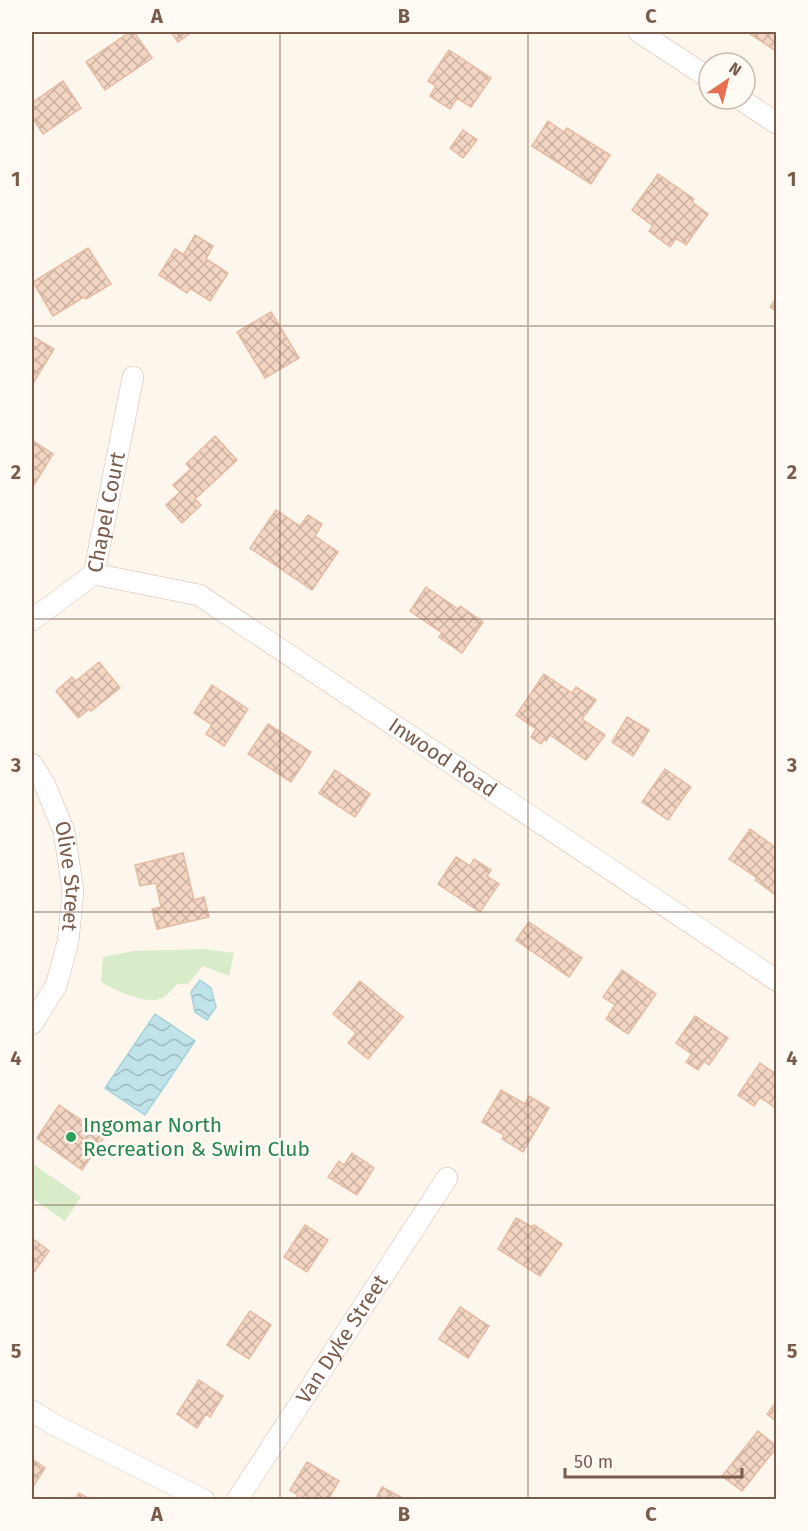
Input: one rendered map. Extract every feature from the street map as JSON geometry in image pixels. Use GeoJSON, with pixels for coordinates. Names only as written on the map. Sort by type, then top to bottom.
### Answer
{"type":"FeatureCollection","features":[{"type":"Feature","properties":{"kind":"street"},"geometry":{"type":"LineString","coordinates":[[639,32],[697,70]]}},
{"type":"Feature","properties":{"kind":"street"},"geometry":{"type":"LineString","coordinates":[[757,110],[777,123]]}},
{"type":"Feature","properties":{"kind":"street","name":"Chapel Court"},"geometry":{"type":"LineString","coordinates":[[32,620],[93,574],[133,377]]}},
{"type":"Feature","properties":{"kind":"street","name":"Inwood Road"},"geometry":{"type":"LineString","coordinates":[[93,574],[199,595],[777,980]]}},
{"type":"Feature","properties":{"kind":"street","name":"Olive Street"},"geometry":{"type":"LineString","coordinates":[[32,764],[44,783],[64,831],[73,891],[68,942],[56,986],[32,1024]]}},
{"type":"Feature","properties":{"kind":"street","name":"Van Dyke Street"},"geometry":{"type":"LineString","coordinates":[[237,1500],[447,1178]]}},
{"type":"Feature","properties":{"kind":"street"},"geometry":{"type":"LineString","coordinates":[[32,1411],[53,1424],[204,1500]]}},
{"type":"Feature","properties":{"kind":"green space"},"geometry":{"type":"Polygon","coordinates":[[[204,949],[234,953],[229,976],[203,966],[188,984],[178,984],[164,997],[157,1000],[141,999],[101,982],[103,957],[134,951],[204,949]]]}},
{"type":"Feature","properties":{"kind":"green space"},"geometry":{"type":"Polygon","coordinates":[[[33,1164],[81,1197],[65,1221],[32,1198],[33,1164]]]}},
{"type":"Feature","properties":{"kind":"water"},"geometry":{"type":"Polygon","coordinates":[[[200,980],[211,988],[216,1007],[207,1020],[195,1012],[191,992],[200,980]]]}},
{"type":"Feature","properties":{"kind":"water"},"geometry":{"type":"Polygon","coordinates":[[[155,1014],[195,1041],[145,1115],[105,1088],[155,1014]]]}},
{"type":"Feature","properties":{"kind":"building"},"geometry":{"type":"Polygon","coordinates":[[[130,32],[134,32],[152,58],[105,90],[86,62],[130,32]]]}},
{"type":"Feature","properties":{"kind":"building"},"geometry":{"type":"Polygon","coordinates":[[[171,32],[192,32],[178,42],[171,32]]]}},
{"type":"Feature","properties":{"kind":"building"},"geometry":{"type":"Polygon","coordinates":[[[747,32],[776,32],[776,51],[747,32]]]}},
{"type":"Feature","properties":{"kind":"building"},"geometry":{"type":"Polygon","coordinates":[[[449,50],[491,78],[471,107],[457,98],[450,109],[430,96],[436,86],[428,81],[449,50]]]}},
{"type":"Feature","properties":{"kind":"building"},"geometry":{"type":"Polygon","coordinates":[[[63,81],[81,108],[43,134],[32,117],[32,103],[63,81]]]}},
{"type":"Feature","properties":{"kind":"building"},"geometry":{"type":"Polygon","coordinates":[[[548,121],[564,132],[567,128],[610,155],[591,184],[532,146],[548,121]]]}},
{"type":"Feature","properties":{"kind":"building"},"geometry":{"type":"Polygon","coordinates":[[[463,130],[477,140],[463,158],[450,148],[463,130]]]}},
{"type":"Feature","properties":{"kind":"building"},"geometry":{"type":"Polygon","coordinates":[[[658,174],[694,199],[692,202],[708,214],[686,245],[676,238],[670,247],[649,231],[653,226],[632,210],[658,174]]]}},
{"type":"Feature","properties":{"kind":"building"},"geometry":{"type":"Polygon","coordinates":[[[195,235],[213,246],[206,259],[228,273],[210,301],[190,288],[187,293],[159,275],[175,249],[186,256],[184,254],[195,235]]]}},
{"type":"Feature","properties":{"kind":"building"},"geometry":{"type":"Polygon","coordinates":[[[88,248],[111,284],[53,316],[33,282],[88,248]]]}},
{"type":"Feature","properties":{"kind":"building"},"geometry":{"type":"Polygon","coordinates":[[[776,298],[776,311],[770,307],[776,298]]]}},
{"type":"Feature","properties":{"kind":"building"},"geometry":{"type":"Polygon","coordinates":[[[271,312],[299,358],[265,378],[237,332],[271,312]]]}},
{"type":"Feature","properties":{"kind":"building"},"geometry":{"type":"Polygon","coordinates":[[[32,336],[54,349],[33,383],[32,382],[32,336]]]}},
{"type":"Feature","properties":{"kind":"building"},"geometry":{"type":"Polygon","coordinates":[[[215,436],[237,460],[195,499],[201,505],[182,523],[166,505],[180,492],[173,485],[191,469],[186,464],[215,436]]]}},
{"type":"Feature","properties":{"kind":"building"},"geometry":{"type":"Polygon","coordinates":[[[32,440],[53,454],[32,488],[32,440]]]}},
{"type":"Feature","properties":{"kind":"building"},"geometry":{"type":"Polygon","coordinates":[[[276,510],[300,526],[308,515],[322,524],[315,536],[338,552],[312,590],[250,548],[276,510]]]}},
{"type":"Feature","properties":{"kind":"building"},"geometry":{"type":"Polygon","coordinates":[[[426,587],[458,609],[460,606],[483,622],[462,653],[439,637],[442,633],[410,611],[426,587]]]}},
{"type":"Feature","properties":{"kind":"building"},"geometry":{"type":"Polygon","coordinates":[[[99,662],[120,688],[91,711],[89,709],[78,718],[56,691],[72,677],[76,681],[99,662]]]}},
{"type":"Feature","properties":{"kind":"building"},"geometry":{"type":"Polygon","coordinates":[[[544,674],[572,693],[576,687],[596,700],[582,719],[605,735],[586,760],[550,735],[541,744],[531,737],[536,729],[516,715],[544,674]]]}},
{"type":"Feature","properties":{"kind":"building"},"geometry":{"type":"Polygon","coordinates":[[[212,685],[248,709],[224,746],[206,734],[212,725],[194,713],[212,685]]]}},
{"type":"Feature","properties":{"kind":"building"},"geometry":{"type":"Polygon","coordinates":[[[627,717],[649,730],[633,756],[612,742],[627,717]]]}},
{"type":"Feature","properties":{"kind":"building"},"geometry":{"type":"Polygon","coordinates":[[[268,724],[311,752],[291,782],[248,754],[268,724]]]}},
{"type":"Feature","properties":{"kind":"building"},"geometry":{"type":"Polygon","coordinates":[[[665,769],[691,787],[668,820],[642,802],[665,769]]]}},
{"type":"Feature","properties":{"kind":"building"},"geometry":{"type":"Polygon","coordinates":[[[335,770],[370,794],[355,817],[319,793],[335,770]]]}},
{"type":"Feature","properties":{"kind":"building"},"geometry":{"type":"Polygon","coordinates":[[[750,829],[776,848],[776,895],[755,880],[757,878],[729,859],[750,829]]]}},
{"type":"Feature","properties":{"kind":"building"},"geometry":{"type":"Polygon","coordinates":[[[183,853],[194,900],[204,897],[209,917],[157,929],[152,909],[161,907],[156,883],[140,886],[135,865],[183,853]]]}},
{"type":"Feature","properties":{"kind":"building"},"geometry":{"type":"Polygon","coordinates":[[[456,857],[470,866],[474,859],[491,870],[487,876],[499,884],[480,912],[438,884],[456,857]]]}},
{"type":"Feature","properties":{"kind":"building"},"geometry":{"type":"Polygon","coordinates":[[[529,922],[582,958],[569,977],[516,940],[529,922]]]}},
{"type":"Feature","properties":{"kind":"building"},"geometry":{"type":"Polygon","coordinates":[[[622,970],[656,994],[628,1034],[606,1019],[615,1005],[603,997],[622,970]]]}},
{"type":"Feature","properties":{"kind":"building"},"geometry":{"type":"Polygon","coordinates":[[[360,981],[403,1017],[368,1059],[348,1043],[356,1033],[333,1014],[360,981]]]}},
{"type":"Feature","properties":{"kind":"building"},"geometry":{"type":"Polygon","coordinates":[[[695,1016],[728,1038],[709,1065],[704,1061],[698,1070],[686,1062],[692,1054],[676,1043],[695,1016]]]}},
{"type":"Feature","properties":{"kind":"building"},"geometry":{"type":"Polygon","coordinates":[[[760,1063],[776,1074],[776,1104],[774,1107],[760,1097],[754,1106],[738,1095],[760,1063]]]}},
{"type":"Feature","properties":{"kind":"building"},"geometry":{"type":"Polygon","coordinates":[[[501,1090],[525,1104],[529,1096],[549,1108],[523,1152],[502,1139],[504,1135],[482,1122],[501,1090]]]}},
{"type":"Feature","properties":{"kind":"building","name":"Ingomar North Recreation & Swim Club"},"geometry":{"type":"Polygon","coordinates":[[[59,1105],[105,1136],[82,1170],[37,1138],[59,1105]]]}},
{"type":"Feature","properties":{"kind":"building"},"geometry":{"type":"Polygon","coordinates":[[[352,1153],[374,1168],[357,1195],[328,1177],[339,1161],[344,1165],[352,1153]]]}},
{"type":"Feature","properties":{"kind":"building"},"geometry":{"type":"Polygon","coordinates":[[[516,1218],[532,1227],[534,1225],[562,1244],[540,1276],[498,1249],[516,1218]]]}},
{"type":"Feature","properties":{"kind":"building"},"geometry":{"type":"Polygon","coordinates":[[[305,1225],[328,1240],[307,1272],[284,1257],[305,1225]]]}},
{"type":"Feature","properties":{"kind":"building"},"geometry":{"type":"Polygon","coordinates":[[[32,1238],[49,1251],[32,1275],[32,1238]]]}},
{"type":"Feature","properties":{"kind":"building"},"geometry":{"type":"Polygon","coordinates":[[[460,1307],[489,1326],[468,1358],[439,1339],[460,1307]]]}},
{"type":"Feature","properties":{"kind":"building"},"geometry":{"type":"Polygon","coordinates":[[[250,1311],[271,1325],[249,1359],[227,1345],[250,1311]]]}},
{"type":"Feature","properties":{"kind":"building"},"geometry":{"type":"Polygon","coordinates":[[[199,1380],[223,1396],[210,1417],[206,1414],[197,1428],[177,1414],[199,1380]]]}},
{"type":"Feature","properties":{"kind":"building"},"geometry":{"type":"Polygon","coordinates":[[[776,1402],[776,1421],[767,1414],[776,1402]]]}},
{"type":"Feature","properties":{"kind":"building"},"geometry":{"type":"Polygon","coordinates":[[[758,1431],[776,1448],[742,1491],[722,1476],[758,1431]]]}},
{"type":"Feature","properties":{"kind":"building"},"geometry":{"type":"Polygon","coordinates":[[[32,1459],[45,1468],[32,1488],[32,1459]]]}},
{"type":"Feature","properties":{"kind":"building"},"geometry":{"type":"Polygon","coordinates":[[[307,1462],[339,1481],[328,1500],[296,1500],[298,1495],[290,1490],[307,1462]]]}},
{"type":"Feature","properties":{"kind":"building"},"geometry":{"type":"Polygon","coordinates":[[[382,1487],[406,1500],[375,1500],[382,1487]]]}},
{"type":"Feature","properties":{"kind":"building"},"geometry":{"type":"Polygon","coordinates":[[[79,1493],[91,1500],[75,1500],[79,1493]]]}},
{"type":"Feature","properties":{"kind":"place","name":"Ingomar North Recreation & Swim Club"},"geometry":{"type":"Point","coordinates":[71,1137]}}]}
